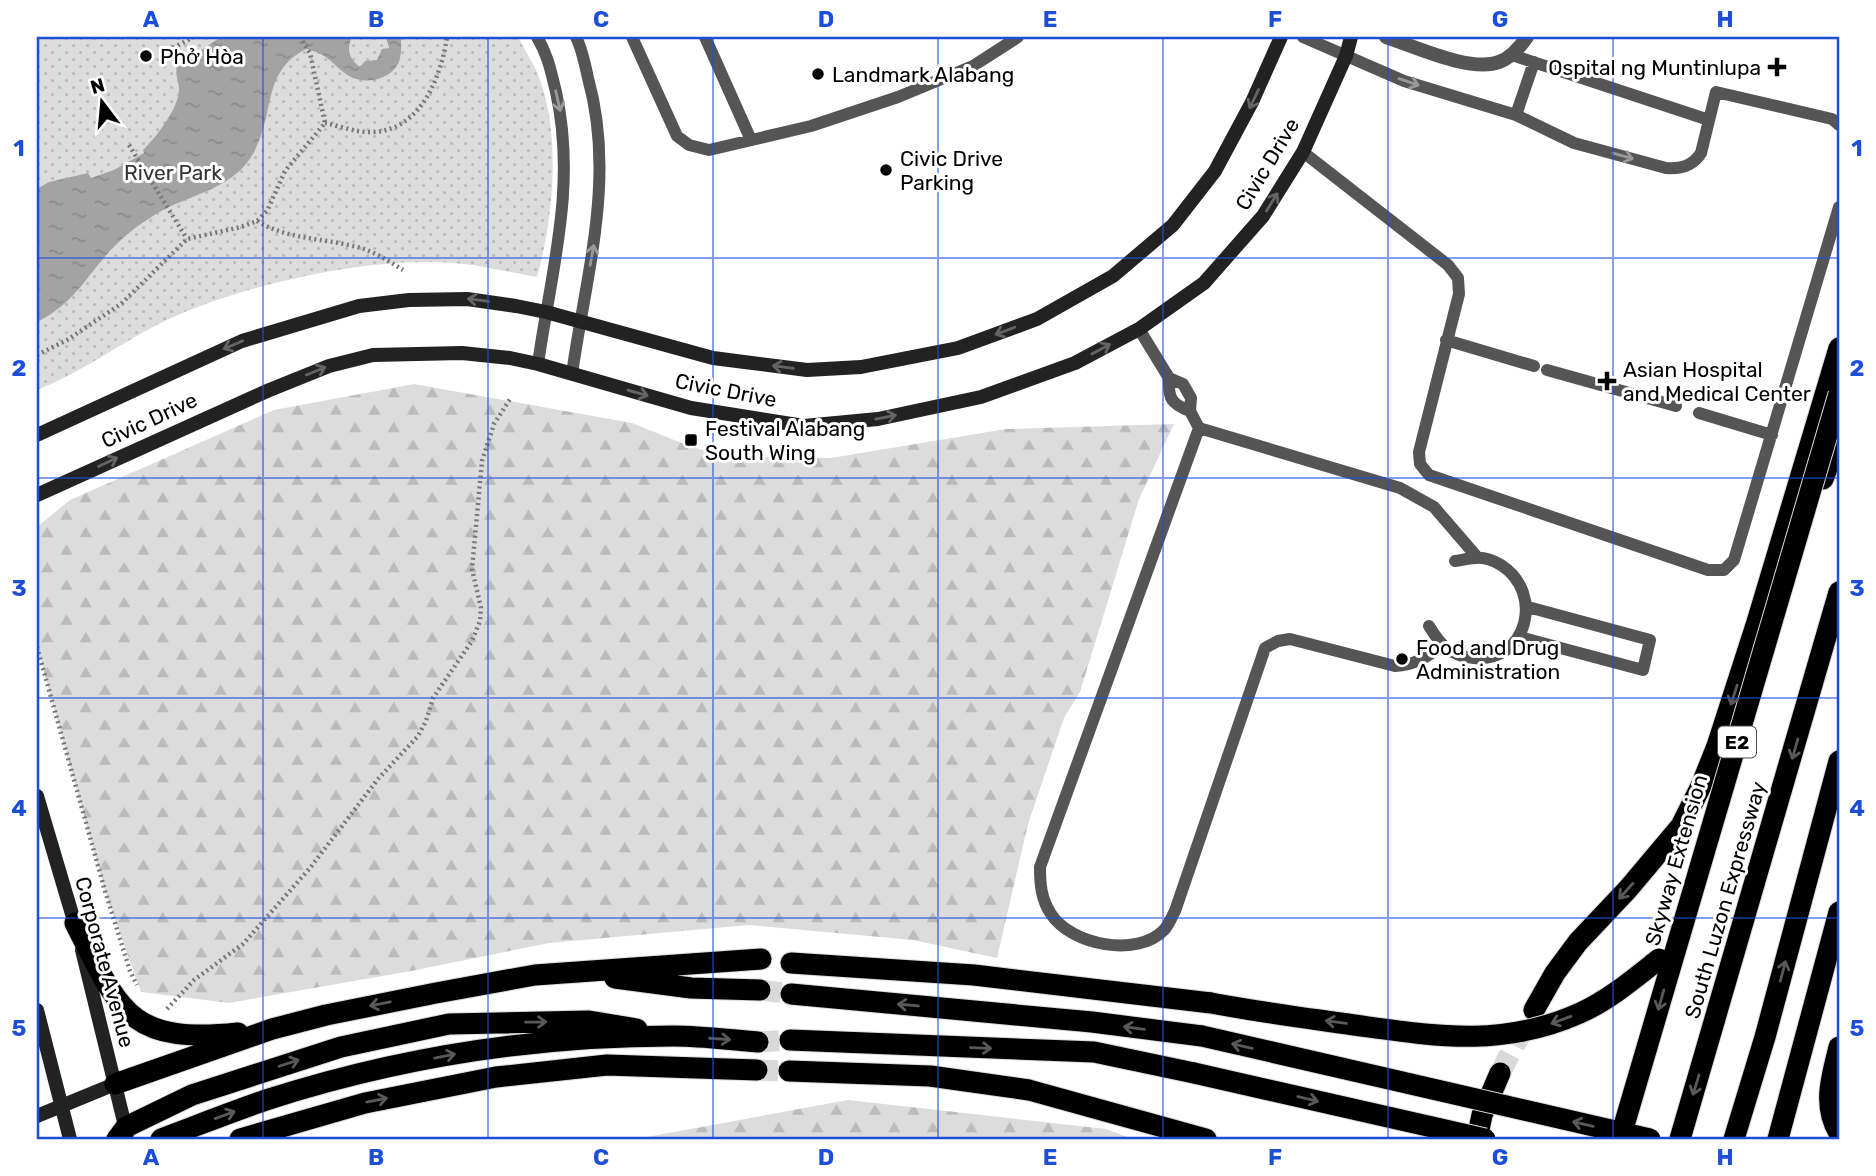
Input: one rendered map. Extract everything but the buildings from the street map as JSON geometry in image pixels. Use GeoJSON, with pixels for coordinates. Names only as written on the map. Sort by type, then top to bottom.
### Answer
{"type":"FeatureCollection","features":[{"type":"Feature","properties":{"kind":"highway"},"geometry":{"type":"LineString","coordinates":[[1534,1010],[1578,942],[1628,889],[1681,826],[1701,786],[1717,746],[1757,622],[1839,348]]}},
{"type":"Feature","properties":{"kind":"highway","name":"Skyway Extension"},"geometry":{"type":"LineString","coordinates":[[1620,1139],[1839,394]]}},
{"type":"Feature","properties":{"kind":"highway"},"geometry":{"type":"LineString","coordinates":[[791,963],[974,975],[1211,1003],[1263,1013],[1441,1037],[1494,1037],[1540,1028],[1582,1013],[1621,989],[1659,958],[1693,913],[1710,865],[1819,490],[1839,436]]}},
{"type":"Feature","properties":{"kind":"highway","name":"South Luzon Expressway"},"geometry":{"type":"LineString","coordinates":[[1680,1139],[1839,592]]}},
{"type":"Feature","properties":{"kind":"highway"},"geometry":{"type":"LineString","coordinates":[[1734,1139],[1765,1037],[1839,761]]}},
{"type":"Feature","properties":{"kind":"highway"},"geometry":{"type":"LineString","coordinates":[[1778,1139],[1839,912]]}},
{"type":"Feature","properties":{"kind":"highway"},"geometry":{"type":"LineString","coordinates":[[75,923],[106,985],[121,1006],[136,1020],[168,1033],[189,1035],[272,1029]]}},
{"type":"Feature","properties":{"kind":"highway"},"geometry":{"type":"LineString","coordinates":[[115,1084],[272,1029],[436,993],[568,971],[761,959]]}},
{"type":"Feature","properties":{"kind":"highway"},"geometry":{"type":"LineString","coordinates":[[568,971],[691,988],[760,990]]}},
{"type":"Feature","properties":{"kind":"highway"},"geometry":{"type":"LineString","coordinates":[[791,994],[1092,1022],[1202,1036],[1650,1139]]}},
{"type":"Feature","properties":{"kind":"highway"},"geometry":{"type":"LineString","coordinates":[[124,1135],[192,1095],[341,1047],[449,1024],[589,1021],[675,1036],[758,1042]]}},
{"type":"Feature","properties":{"kind":"highway"},"geometry":{"type":"LineString","coordinates":[[161,1139],[265,1100],[360,1074],[446,1056],[541,1044],[675,1036]]}},
{"type":"Feature","properties":{"kind":"highway"},"geometry":{"type":"LineString","coordinates":[[1746,1139],[1765,1037]]}},
{"type":"Feature","properties":{"kind":"highway"},"geometry":{"type":"LineString","coordinates":[[790,1040],[1094,1052],[1485,1139]]}},
{"type":"Feature","properties":{"kind":"highway"},"geometry":{"type":"LineString","coordinates":[[1839,1047],[1831,1081],[1829,1107],[1839,1133]]}},
{"type":"Feature","properties":{"kind":"highway"},"geometry":{"type":"LineString","coordinates":[[240,1139],[365,1103],[496,1077],[607,1065],[757,1070]]}},
{"type":"Feature","properties":{"kind":"highway"},"geometry":{"type":"LineString","coordinates":[[789,1071],[930,1076],[1029,1090],[1206,1139]]}},
{"type":"Feature","properties":{"kind":"highway"},"geometry":{"type":"LineString","coordinates":[[1477,1139],[1482,1115],[1500,1073]]}},
{"type":"Feature","properties":{"kind":"main road","name":"Civic Drive"},"geometry":{"type":"LineString","coordinates":[[39,433],[242,341],[359,306],[409,300],[467,299],[545,312],[713,358],[807,370],[861,367],[958,348],[1037,319],[1113,276],[1172,225],[1215,171],[1252,102],[1281,37]]}},
{"type":"Feature","properties":{"kind":"main road","name":"Civic Drive"},"geometry":{"type":"LineString","coordinates":[[40,496],[199,420],[328,366],[373,355],[461,353],[538,364],[691,408],[804,426],[878,419],[981,397],[1075,362],[1139,328],[1204,283],[1263,216],[1303,152],[1346,56],[1351,37]]}},
{"type":"Feature","properties":{"kind":"main road","name":"Corporate Avenue"},"geometry":{"type":"LineString","coordinates":[[37,796],[75,923],[115,1084],[124,1135]]}},
{"type":"Feature","properties":{"kind":"main road"},"geometry":{"type":"LineString","coordinates":[[37,1010],[70,1139]]}},
{"type":"Feature","properties":{"kind":"main road"},"geometry":{"type":"LineString","coordinates":[[37,1116],[115,1084]]}},
{"type":"Feature","properties":{"kind":"street"},"geometry":{"type":"LineString","coordinates":[[1386,37],[1477,64],[1497,63],[1512,55],[1527,37]]}},
{"type":"Feature","properties":{"kind":"lane"},"geometry":{"type":"LineString","coordinates":[[537,37],[547,54],[561,113],[566,178],[560,236],[538,364]]}},
{"type":"Feature","properties":{"kind":"lane"},"geometry":{"type":"LineString","coordinates":[[572,374],[594,242],[601,178],[597,108],[576,37]]}},
{"type":"Feature","properties":{"kind":"lane"},"geometry":{"type":"LineString","coordinates":[[632,37],[677,136],[690,145],[709,150],[811,126],[898,97],[973,66],[1018,37]]}},
{"type":"Feature","properties":{"kind":"lane"},"geometry":{"type":"LineString","coordinates":[[705,37],[751,140]]}},
{"type":"Feature","properties":{"kind":"lane"},"geometry":{"type":"LineString","coordinates":[[1303,37],[1405,81],[1516,115],[1574,143],[1665,168],[1676,169],[1696,161],[1701,153],[1716,92],[1832,119],[1839,125]]}},
{"type":"Feature","properties":{"kind":"lane"},"geometry":{"type":"LineString","coordinates":[[1512,55],[1709,120]]}},
{"type":"Feature","properties":{"kind":"lane"},"geometry":{"type":"LineString","coordinates":[[1516,115],[1534,62]]}},
{"type":"Feature","properties":{"kind":"lane"},"geometry":{"type":"LineString","coordinates":[[1303,152],[1455,271],[1460,287],[1459,294],[1419,452],[1420,464],[1429,475],[1708,570],[1724,570],[1734,560],[1839,207]]}},
{"type":"Feature","properties":{"kind":"lane"},"geometry":{"type":"LineString","coordinates":[[1139,328],[1169,378],[1168,393],[1176,406],[1190,411],[1199,428],[1400,488],[1434,507],[1478,557]]}},
{"type":"Feature","properties":{"kind":"lane"},"geometry":{"type":"LineString","coordinates":[[1446,340],[1676,406]]}},
{"type":"Feature","properties":{"kind":"lane"},"geometry":{"type":"LineString","coordinates":[[1699,413],[1772,435]]}},
{"type":"Feature","properties":{"kind":"lane"},"geometry":{"type":"LineString","coordinates":[[1199,428],[1040,867],[1040,891],[1051,915],[1070,933],[1095,942],[1121,946],[1142,942],[1164,930],[1175,911],[1265,648],[1278,641],[1290,639],[1395,666],[1410,665],[1425,659],[1441,646]]}},
{"type":"Feature","properties":{"kind":"lane"},"geometry":{"type":"LineString","coordinates":[[1429,626],[1441,646],[1460,657],[1484,659],[1502,653],[1519,637],[1525,624],[1528,607],[1524,590],[1512,572],[1494,561],[1478,557],[1455,561]]}},
{"type":"Feature","properties":{"kind":"lane"},"geometry":{"type":"LineString","coordinates":[[1519,637],[1643,670],[1650,640],[1528,607]]}},
{"type":"Feature","properties":{"kind":"path"},"geometry":{"type":"LineString","coordinates":[[173,48],[190,39],[189,37]]}},
{"type":"Feature","properties":{"kind":"path"},"geometry":{"type":"LineString","coordinates":[[300,37],[310,53],[325,123]]}},
{"type":"Feature","properties":{"kind":"path"},"geometry":{"type":"LineString","coordinates":[[325,123],[371,132],[383,131],[408,118],[427,99],[440,74],[447,37]]}},
{"type":"Feature","properties":{"kind":"path"},"geometry":{"type":"LineString","coordinates":[[37,355],[67,340],[121,304],[187,239],[241,228],[257,221],[267,211],[285,171],[325,123]]}},
{"type":"Feature","properties":{"kind":"path"},"geometry":{"type":"LineString","coordinates":[[129,145],[187,239]]}},
{"type":"Feature","properties":{"kind":"path"},"geometry":{"type":"LineString","coordinates":[[257,221],[286,234],[356,247],[388,260],[403,270]]}},
{"type":"Feature","properties":{"kind":"path"},"geometry":{"type":"LineString","coordinates":[[165,1012],[194,980],[243,944],[310,868],[378,779],[418,736],[433,698],[472,641],[480,621],[481,608],[472,569],[482,461],[494,424],[510,399]]}},
{"type":"Feature","properties":{"kind":"path"},"geometry":{"type":"LineString","coordinates":[[37,647],[105,891],[130,971],[141,992]]}},
{"type":"Feature","properties":{"kind":"path"},"geometry":{"type":"LineString","coordinates":[[159,1007],[174,1015]]}},
{"type":"Feature","properties":{"kind":"green space","name":"River Park"},"geometry":{"type":"Polygon","coordinates":[[[37,37],[518,37],[536,70],[550,119],[553,173],[551,201],[537,277],[473,265],[431,262],[395,263],[318,273],[243,292],[178,315],[37,390],[37,37]]]}},
{"type":"Feature","properties":{"kind":"green space"},"geometry":{"type":"Polygon","coordinates":[[[414,384],[632,423],[689,446],[724,456],[831,458],[1006,429],[1174,424],[1139,499],[1080,692],[1064,718],[1028,824],[997,958],[913,940],[749,925],[549,943],[229,1003],[141,992],[105,891],[37,647],[37,527],[70,500],[274,410],[414,384]]]}},
{"type":"Feature","properties":{"kind":"green space"},"geometry":{"type":"Polygon","coordinates":[[[848,1100],[1106,1129],[1133,1139],[636,1139],[848,1100]]]}},
{"type":"Feature","properties":{"kind":"water"},"geometry":{"type":"Polygon","coordinates":[[[221,37],[352,37],[350,54],[360,67],[365,61],[377,60],[382,49],[389,48],[386,37],[401,37],[401,54],[398,64],[390,73],[378,79],[365,80],[353,78],[328,58],[306,49],[292,58],[282,69],[276,82],[260,139],[243,167],[219,185],[163,210],[134,229],[109,252],[69,299],[37,322],[37,189],[49,182],[88,173],[91,178],[114,170],[144,153],[143,150],[160,130],[176,104],[179,88],[177,66],[221,37]]]}},
{"type":"Feature","properties":{"kind":"tunnel"},"geometry":{"type":"LineString","coordinates":[[760,990],[791,994]]}},
{"type":"Feature","properties":{"kind":"tunnel"},"geometry":{"type":"LineString","coordinates":[[1500,1073],[1529,1018]]}},
{"type":"Feature","properties":{"kind":"tunnel"},"geometry":{"type":"LineString","coordinates":[[758,1042],[790,1040]]}},
{"type":"Feature","properties":{"kind":"tunnel"},"geometry":{"type":"LineString","coordinates":[[757,1070],[789,1071]]}},
{"type":"Feature","properties":{"kind":"place","name":"Phở Hòa"},"geometry":{"type":"Point","coordinates":[146,56]}},
{"type":"Feature","properties":{"kind":"place","name":"Ospital ng Muntinlupa"},"geometry":{"type":"Point","coordinates":[1777,67]}},
{"type":"Feature","properties":{"kind":"place","name":"Landmark Alabang"},"geometry":{"type":"Point","coordinates":[818,74]}},
{"type":"Feature","properties":{"kind":"place","name":"Civic Drive Parking"},"geometry":{"type":"Point","coordinates":[886,170]}},
{"type":"Feature","properties":{"kind":"place","name":"Asian Hospital and Medical Center"},"geometry":{"type":"Point","coordinates":[1607,381]}},
{"type":"Feature","properties":{"kind":"place","name":"Festival Alabang South Wing"},"geometry":{"type":"Point","coordinates":[691,440]}},
{"type":"Feature","properties":{"kind":"place","name":"Food and Drug Administration"},"geometry":{"type":"Point","coordinates":[1402,659]}}]}
